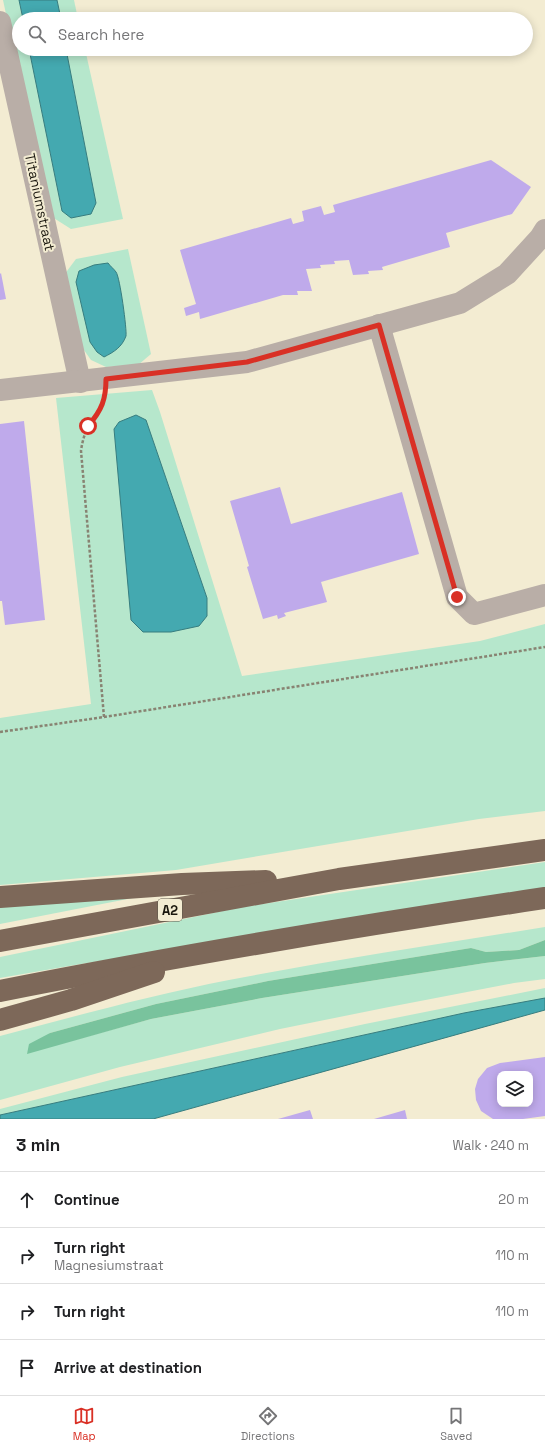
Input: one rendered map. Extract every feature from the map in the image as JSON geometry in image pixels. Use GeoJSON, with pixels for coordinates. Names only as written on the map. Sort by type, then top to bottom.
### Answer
{"type":"FeatureCollection","features":[{"type":"Feature","properties":{"kind":"highway","name":"A2"},"geometry":{"type":"LineString","coordinates":[[0,941],[339,879],[545,850]]}},
{"type":"Feature","properties":{"kind":"highway","name":"A2"},"geometry":{"type":"LineString","coordinates":[[0,897],[182,884],[339,879]]}},
{"type":"Feature","properties":{"kind":"highway"},"geometry":{"type":"LineString","coordinates":[[0,991],[124,966],[426,916],[545,898]]}},
{"type":"Feature","properties":{"kind":"highway"},"geometry":{"type":"LineString","coordinates":[[0,1020],[71,1000],[220,950]]}},
{"type":"Feature","properties":{"kind":"street","name":"Titaniumstraat"},"geometry":{"type":"LineString","coordinates":[[0,22],[80,382]]}},
{"type":"Feature","properties":{"kind":"street"},"geometry":{"type":"LineString","coordinates":[[0,390],[247,362],[460,303],[507,274],[540,238],[545,230]]}},
{"type":"Feature","properties":{"kind":"street"},"geometry":{"type":"LineString","coordinates":[[379,325],[457,597],[474,614],[545,595]]}},
{"type":"Feature","properties":{"kind":"path"},"geometry":{"type":"LineString","coordinates":[[104,717],[80,452],[88,426],[104,402],[106,379]]}},
{"type":"Feature","properties":{"kind":"path"},"geometry":{"type":"LineString","coordinates":[[0,732],[104,717],[545,647]]}},
{"type":"Feature","properties":{"kind":"green space"},"geometry":{"type":"Polygon","coordinates":[[[3,0],[19,0],[22,12],[12,12],[12,42],[3,0]]]}},
{"type":"Feature","properties":{"kind":"green space"},"geometry":{"type":"Polygon","coordinates":[[[57,0],[74,0],[77,12],[60,12],[57,0]]]}},
{"type":"Feature","properties":{"kind":"green space"},"geometry":{"type":"Polygon","coordinates":[[[15,56],[30,56],[62,211],[96,203],[67,56],[87,56],[123,219],[71,229],[49,215],[15,56]]]}},
{"type":"Feature","properties":{"kind":"green space"},"geometry":{"type":"Polygon","coordinates":[[[128,249],[151,354],[138,365],[106,367],[91,360],[79,343],[64,275],[76,259],[128,249]]]}},
{"type":"Feature","properties":{"kind":"green space"},"geometry":{"type":"Polygon","coordinates":[[[152,390],[242,676],[480,641],[545,624],[545,811],[479,819],[176,870],[0,885],[0,718],[91,704],[56,398],[152,390]],[[136,415],[207,616],[207,598],[146,420],[136,415]]]}},
{"type":"Feature","properties":{"kind":"green space"},"geometry":{"type":"Polygon","coordinates":[[[545,862],[545,889],[0,978],[0,957],[242,907],[545,862]]]}},
{"type":"Feature","properties":{"kind":"green space"},"geometry":{"type":"Polygon","coordinates":[[[153,894],[0,924],[0,905],[153,894]]]}},
{"type":"Feature","properties":{"kind":"green space"},"geometry":{"type":"Polygon","coordinates":[[[545,927],[545,940],[519,950],[486,952],[471,948],[268,981],[156,1004],[50,1033],[27,1053],[151,1019],[262,998],[485,963],[545,956],[545,979],[514,983],[280,1029],[120,1067],[0,1100],[0,1036],[143,999],[229,980],[545,927]]]}},
{"type":"Feature","properties":{"kind":"green space"},"geometry":{"type":"Polygon","coordinates":[[[545,940],[545,956],[485,963],[262,998],[151,1019],[27,1054],[29,1044],[50,1033],[156,1004],[268,981],[471,948],[486,952],[519,950],[545,940]]]}},
{"type":"Feature","properties":{"kind":"green space"},"geometry":{"type":"Polygon","coordinates":[[[545,988],[545,999],[464,1013],[0,1115],[0,1109],[122,1077],[365,1024],[545,988]]]}},
{"type":"Feature","properties":{"kind":"water"},"geometry":{"type":"Polygon","coordinates":[[[19,0],[57,0],[60,12],[22,12],[19,0]]]}},
{"type":"Feature","properties":{"kind":"water"},"geometry":{"type":"Polygon","coordinates":[[[30,56],[67,56],[96,203],[91,214],[71,218],[62,211],[30,56]]]}},
{"type":"Feature","properties":{"kind":"water"},"geometry":{"type":"Polygon","coordinates":[[[108,263],[118,276],[123,304],[126,336],[117,349],[104,357],[97,352],[90,342],[76,282],[79,271],[94,265],[108,263]]]}},
{"type":"Feature","properties":{"kind":"water"},"geometry":{"type":"Polygon","coordinates":[[[136,415],[146,420],[207,598],[207,616],[199,626],[171,632],[143,632],[131,620],[114,429],[119,422],[136,415]]]}},
{"type":"Feature","properties":{"kind":"water"},"geometry":{"type":"Polygon","coordinates":[[[545,998],[545,1010],[153,1119],[0,1119],[0,1115],[464,1013],[545,998]]]}},
{"type":"Feature","properties":{"kind":"building"},"geometry":{"type":"Polygon","coordinates":[[[491,160],[531,187],[512,214],[446,233],[450,247],[382,267],[383,270],[368,271],[369,274],[353,275],[349,260],[334,261],[335,264],[320,265],[321,268],[306,269],[312,291],[297,291],[298,295],[283,295],[200,319],[199,312],[186,316],[184,308],[196,304],[180,250],[291,218],[293,224],[304,221],[302,211],[321,206],[324,215],[335,212],[333,205],[491,160]]]}},
{"type":"Feature","properties":{"kind":"building"},"geometry":{"type":"Polygon","coordinates":[[[1,273],[6,299],[0,300],[0,274],[1,273]]]}},
{"type":"Feature","properties":{"kind":"building"},"geometry":{"type":"Polygon","coordinates":[[[24,421],[45,620],[5,625],[2,601],[0,601],[0,424],[24,421]]]}},
{"type":"Feature","properties":{"kind":"building"},"geometry":{"type":"Polygon","coordinates":[[[280,487],[291,524],[402,492],[419,554],[321,582],[327,602],[284,613],[286,616],[278,619],[277,615],[263,619],[247,567],[249,566],[230,501],[280,487]]]}},
{"type":"Feature","properties":{"kind":"building"},"geometry":{"type":"Polygon","coordinates":[[[545,1057],[545,1116],[523,1119],[493,1119],[481,1111],[476,1100],[475,1089],[478,1079],[487,1068],[500,1063],[545,1057]]]}},
{"type":"Feature","properties":{"kind":"building"},"geometry":{"type":"Polygon","coordinates":[[[310,1110],[313,1119],[278,1119],[310,1110]]]}},
{"type":"Feature","properties":{"kind":"building"},"geometry":{"type":"Polygon","coordinates":[[[405,1110],[407,1119],[374,1119],[405,1110]]]}},
{"type":"Feature","properties":{"kind":"route"},"geometry":{"type":"LineString","coordinates":[[88,426],[100,411],[104,402],[106,379],[247,362],[379,325],[457,597]]}}]}
